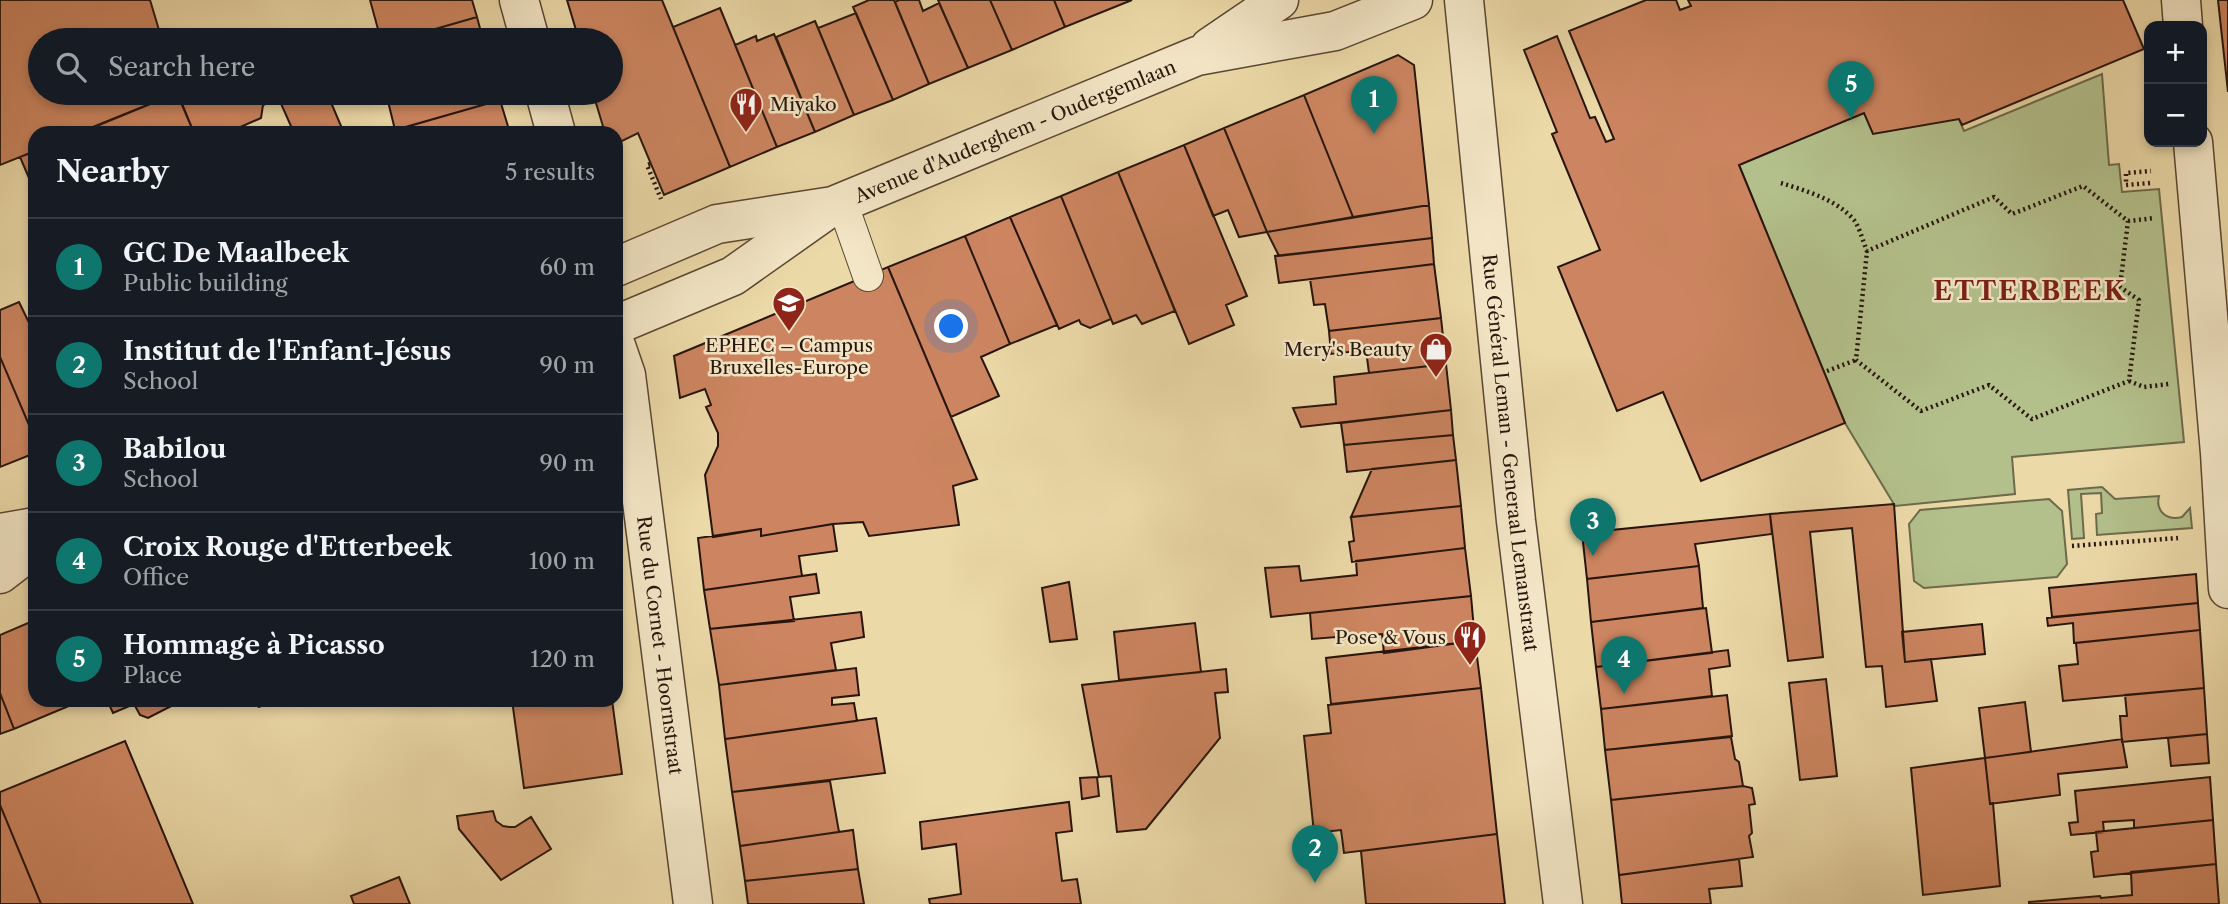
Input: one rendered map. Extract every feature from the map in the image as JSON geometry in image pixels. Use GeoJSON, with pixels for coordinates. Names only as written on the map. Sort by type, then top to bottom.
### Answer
{"type":"FeatureCollection","features":[{"type":"Feature","properties":{"kind":"street"},"geometry":{"type":"LineString","coordinates":[[519,0],[527,28]]}},
{"type":"Feature","properties":{"kind":"street","name":"Avenue d'Auderghem - Oudergemlaan"},"geometry":{"type":"LineString","coordinates":[[623,322],[733,276],[837,204],[1196,56],[1279,0]]}},
{"type":"Feature","properties":{"kind":"street","name":"Avenue d'Auderghem - Oudergemlaan"},"geometry":{"type":"LineString","coordinates":[[1196,56],[1335,32],[1413,0]]}},
{"type":"Feature","properties":{"kind":"street","name":"Rue Général Leman - Generaal Lemanstraat"},"geometry":{"type":"LineString","coordinates":[[1464,0],[1516,521],[1563,904]]}},
{"type":"Feature","properties":{"kind":"street"},"geometry":{"type":"LineString","coordinates":[[2181,0],[2183,21]]}},
{"type":"Feature","properties":{"kind":"street"},"geometry":{"type":"LineString","coordinates":[[548,105],[554,126]]}},
{"type":"Feature","properties":{"kind":"street"},"geometry":{"type":"LineString","coordinates":[[2193,147],[2220,453],[2228,589]]}},
{"type":"Feature","properties":{"kind":"street","name":"Avenue d'Auderghem - Oudergemlaan"},"geometry":{"type":"LineString","coordinates":[[623,264],[717,224],[837,204]]}},
{"type":"Feature","properties":{"kind":"street","name":"Rue du Cornet - Hoornstraat"},"geometry":{"type":"LineString","coordinates":[[623,369],[693,904]]}},
{"type":"Feature","properties":{"kind":"street"},"geometry":{"type":"LineString","coordinates":[[0,533],[28,528]]}},
{"type":"Feature","properties":{"kind":"street"},"geometry":{"type":"LineString","coordinates":[[0,574],[28,552]]}},
{"type":"Feature","properties":{"kind":"lane"},"geometry":{"type":"LineString","coordinates":[[837,204],[868,276]]}},
{"type":"Feature","properties":{"kind":"path"},"geometry":{"type":"LineString","coordinates":[[650,164],[647,165],[660,196]]}},
{"type":"Feature","properties":{"kind":"path"},"geometry":{"type":"LineString","coordinates":[[2151,183],[2126,185],[2126,173],[2157,171]]}},
{"type":"Feature","properties":{"kind":"path"},"geometry":{"type":"LineString","coordinates":[[1781,183],[1827,200],[1855,221],[1867,251],[1856,360]]}},
{"type":"Feature","properties":{"kind":"path"},"geometry":{"type":"LineString","coordinates":[[1867,251],[1994,197],[2012,214],[2082,186],[2128,221],[2120,287],[2139,300],[2129,381]]}},
{"type":"Feature","properties":{"kind":"path"},"geometry":{"type":"LineString","coordinates":[[1827,370],[1856,360]]}},
{"type":"Feature","properties":{"kind":"path"},"geometry":{"type":"LineString","coordinates":[[1856,360],[1921,411],[1989,385],[2032,419],[2129,381],[2144,387],[2176,384]]}},
{"type":"Feature","properties":{"kind":"path"},"geometry":{"type":"LineString","coordinates":[[2072,546],[2187,537]]}},
{"type":"Feature","properties":{"kind":"green space"},"geometry":{"type":"Polygon","coordinates":[[[2102,74],[2109,165],[2119,164],[2122,192],[2159,189],[2184,442],[2012,457],[2015,494],[1895,506],[1845,423],[1739,165],[1864,113],[1959,119],[1964,131],[2102,74]]]}},
{"type":"Feature","properties":{"kind":"green space"},"geometry":{"type":"Polygon","coordinates":[[[2102,487],[2115,499],[2159,496],[2161,511],[2172,518],[2182,517],[2190,508],[2192,528],[2097,535],[2096,514],[2102,513],[2101,493],[2081,494],[2084,538],[2072,539],[2068,490],[2102,487]]]}},
{"type":"Feature","properties":{"kind":"green space"},"geometry":{"type":"Polygon","coordinates":[[[2049,499],[2062,511],[2067,564],[2057,577],[1924,588],[1914,581],[1909,524],[1920,510],[2049,499]]]}},
{"type":"Feature","properties":{"kind":"building"},"geometry":{"type":"Polygon","coordinates":[[[0,0],[150,0],[158,28],[28,28],[28,105],[147,105],[95,126],[28,126],[28,154],[0,165],[0,0]]]}},
{"type":"Feature","properties":{"kind":"building"},"geometry":{"type":"Polygon","coordinates":[[[370,0],[472,0],[477,17],[439,28],[378,28],[370,0]]]}},
{"type":"Feature","properties":{"kind":"building"},"geometry":{"type":"Polygon","coordinates":[[[567,0],[662,0],[730,167],[664,195],[638,133],[623,140],[623,126],[603,126],[597,105],[623,105],[623,28],[575,28],[567,0]]]}},
{"type":"Feature","properties":{"kind":"building"},"geometry":{"type":"Polygon","coordinates":[[[869,0],[894,0],[929,84],[893,100],[853,7],[869,0]]]}},
{"type":"Feature","properties":{"kind":"building"},"geometry":{"type":"Polygon","coordinates":[[[919,0],[923,11],[939,3],[968,68],[929,84],[895,2],[919,0]]]}},
{"type":"Feature","properties":{"kind":"building"},"geometry":{"type":"Polygon","coordinates":[[[938,0],[990,0],[1012,50],[968,68],[938,0]]]}},
{"type":"Feature","properties":{"kind":"building"},"geometry":{"type":"Polygon","coordinates":[[[990,0],[1054,0],[1065,27],[1012,50],[990,0]]]}},
{"type":"Feature","properties":{"kind":"building"},"geometry":{"type":"Polygon","coordinates":[[[1054,0],[1132,0],[1065,27],[1054,0]]]}},
{"type":"Feature","properties":{"kind":"building"},"geometry":{"type":"Polygon","coordinates":[[[1646,0],[1676,0],[1680,10],[1691,6],[1688,0],[2123,0],[2144,49],[1962,125],[1959,119],[1873,134],[1864,113],[1739,165],[1845,423],[1701,481],[1663,392],[1617,411],[1558,267],[1600,250],[1552,134],[1557,132],[1524,50],[1557,36],[1590,118],[1595,117],[1606,142],[1614,139],[1569,31],[1646,0]]]}},
{"type":"Feature","properties":{"kind":"building"},"geometry":{"type":"Polygon","coordinates":[[[2218,0],[2228,0],[2228,92],[2218,0]]]}},
{"type":"Feature","properties":{"kind":"building"},"geometry":{"type":"Polygon","coordinates":[[[720,8],[777,147],[730,167],[673,27],[720,8]]]}},
{"type":"Feature","properties":{"kind":"building"},"geometry":{"type":"Polygon","coordinates":[[[856,13],[893,100],[854,115],[818,28],[856,13]]]}},
{"type":"Feature","properties":{"kind":"building"},"geometry":{"type":"Polygon","coordinates":[[[477,17],[480,28],[439,28],[477,17]]]}},
{"type":"Feature","properties":{"kind":"building"},"geometry":{"type":"Polygon","coordinates":[[[815,21],[854,115],[815,132],[776,37],[815,21]]]}},
{"type":"Feature","properties":{"kind":"building"},"geometry":{"type":"Polygon","coordinates":[[[774,34],[815,132],[777,147],[735,45],[756,36],[757,41],[774,34]]]}},
{"type":"Feature","properties":{"kind":"building"},"geometry":{"type":"Polygon","coordinates":[[[1398,55],[1414,65],[1429,205],[1353,217],[1304,95],[1398,55]]]}},
{"type":"Feature","properties":{"kind":"building"},"geometry":{"type":"Polygon","coordinates":[[[1304,95],[1353,217],[1267,232],[1224,128],[1304,95]]]}},
{"type":"Feature","properties":{"kind":"building"},"geometry":{"type":"Polygon","coordinates":[[[148,105],[182,105],[191,126],[97,126],[148,105]]]}},
{"type":"Feature","properties":{"kind":"building"},"geometry":{"type":"Polygon","coordinates":[[[182,105],[263,105],[261,118],[243,126],[191,126],[182,105]]]}},
{"type":"Feature","properties":{"kind":"building"},"geometry":{"type":"Polygon","coordinates":[[[282,105],[332,105],[341,126],[291,126],[282,105]]]}},
{"type":"Feature","properties":{"kind":"building"},"geometry":{"type":"Polygon","coordinates":[[[389,105],[482,105],[409,126],[394,126],[389,105]]]}},
{"type":"Feature","properties":{"kind":"building"},"geometry":{"type":"Polygon","coordinates":[[[483,105],[502,105],[508,126],[409,126],[483,105]]]}},
{"type":"Feature","properties":{"kind":"building"},"geometry":{"type":"Polygon","coordinates":[[[1224,128],[1267,232],[1239,237],[1228,210],[1213,216],[1184,145],[1224,128]]]}},
{"type":"Feature","properties":{"kind":"building"},"geometry":{"type":"Polygon","coordinates":[[[1184,145],[1247,296],[1226,305],[1234,325],[1189,344],[1118,172],[1184,145]]]}},
{"type":"Feature","properties":{"kind":"building"},"geometry":{"type":"Polygon","coordinates":[[[28,154],[28,176],[20,157],[28,154]]]}},
{"type":"Feature","properties":{"kind":"building"},"geometry":{"type":"Polygon","coordinates":[[[1118,172],[1175,311],[1142,324],[1136,315],[1113,324],[1061,196],[1118,172]]]}},
{"type":"Feature","properties":{"kind":"building"},"geometry":{"type":"Polygon","coordinates":[[[1061,196],[1111,319],[1090,328],[1079,320],[1059,329],[1010,217],[1061,196]]]}},
{"type":"Feature","properties":{"kind":"building"},"geometry":{"type":"Polygon","coordinates":[[[1429,205],[1432,238],[1279,256],[1267,232],[1429,205]]]}},
{"type":"Feature","properties":{"kind":"building"},"geometry":{"type":"Polygon","coordinates":[[[1010,217],[1057,325],[1010,344],[965,236],[1010,217]]]}},
{"type":"Feature","properties":{"kind":"building"},"geometry":{"type":"Polygon","coordinates":[[[965,236],[1010,344],[981,357],[999,396],[951,417],[888,267],[965,236]]]}},
{"type":"Feature","properties":{"kind":"building"},"geometry":{"type":"Polygon","coordinates":[[[1432,238],[1434,264],[1279,283],[1275,256],[1432,238]]]}},
{"type":"Feature","properties":{"kind":"building"},"geometry":{"type":"Polygon","coordinates":[[[1434,264],[1441,318],[1329,331],[1325,304],[1314,305],[1310,279],[1434,264]]]}},
{"type":"Feature","properties":{"kind":"building"},"geometry":{"type":"Polygon","coordinates":[[[888,267],[977,479],[953,486],[959,525],[869,536],[863,522],[761,536],[761,529],[713,537],[705,475],[718,446],[718,433],[706,407],[711,405],[705,389],[680,398],[674,356],[888,267]]]}},
{"type":"Feature","properties":{"kind":"building"},"geometry":{"type":"Polygon","coordinates":[[[19,302],[28,321],[28,423],[0,357],[0,310],[19,302]]]}},
{"type":"Feature","properties":{"kind":"building"},"geometry":{"type":"Polygon","coordinates":[[[1441,318],[1446,364],[1369,373],[1366,350],[1331,354],[1329,331],[1441,318]]]}},
{"type":"Feature","properties":{"kind":"building"},"geometry":{"type":"Polygon","coordinates":[[[0,357],[28,423],[28,456],[0,467],[0,357]]]}},
{"type":"Feature","properties":{"kind":"building"},"geometry":{"type":"Polygon","coordinates":[[[1446,364],[1451,410],[1301,427],[1293,408],[1336,404],[1334,377],[1446,364]]]}},
{"type":"Feature","properties":{"kind":"building"},"geometry":{"type":"Polygon","coordinates":[[[1451,410],[1453,435],[1344,445],[1341,423],[1451,410]]]}},
{"type":"Feature","properties":{"kind":"building"},"geometry":{"type":"Polygon","coordinates":[[[1453,435],[1456,460],[1347,472],[1344,445],[1453,435]]]}},
{"type":"Feature","properties":{"kind":"building"},"geometry":{"type":"Polygon","coordinates":[[[1456,460],[1461,506],[1351,517],[1372,469],[1456,460]]]}},
{"type":"Feature","properties":{"kind":"building"},"geometry":{"type":"Polygon","coordinates":[[[1894,504],[1905,662],[1931,659],[1937,701],[1886,707],[1882,666],[1866,667],[1852,528],[1810,532],[1823,657],[1788,661],[1770,514],[1894,504]]]}},
{"type":"Feature","properties":{"kind":"building"},"geometry":{"type":"Polygon","coordinates":[[[1461,506],[1465,548],[1352,562],[1349,542],[1354,541],[1351,517],[1461,506]]]}},
{"type":"Feature","properties":{"kind":"building"},"geometry":{"type":"Polygon","coordinates":[[[1770,514],[1772,534],[1695,544],[1699,566],[1587,579],[1582,533],[1770,514]]]}},
{"type":"Feature","properties":{"kind":"building"},"geometry":{"type":"Polygon","coordinates":[[[833,524],[837,551],[799,556],[802,576],[704,590],[698,538],[761,529],[761,536],[833,524]]]}},
{"type":"Feature","properties":{"kind":"building"},"geometry":{"type":"Polygon","coordinates":[[[1465,548],[1471,596],[1271,617],[1265,568],[1299,566],[1301,581],[1357,575],[1356,561],[1465,548]]]}},
{"type":"Feature","properties":{"kind":"building"},"geometry":{"type":"Polygon","coordinates":[[[1699,566],[1703,608],[1591,622],[1587,579],[1699,566]]]}},
{"type":"Feature","properties":{"kind":"building"},"geometry":{"type":"Polygon","coordinates":[[[816,574],[819,593],[790,597],[794,621],[710,629],[704,590],[816,574]]]}},
{"type":"Feature","properties":{"kind":"building"},"geometry":{"type":"Polygon","coordinates":[[[2196,574],[2198,603],[2052,617],[2049,588],[2196,574]]]}},
{"type":"Feature","properties":{"kind":"building"},"geometry":{"type":"Polygon","coordinates":[[[1069,582],[1077,639],[1050,642],[1042,588],[1069,582]]]}},
{"type":"Feature","properties":{"kind":"building"},"geometry":{"type":"Polygon","coordinates":[[[1471,596],[1475,641],[1384,653],[1382,634],[1336,640],[1336,637],[1312,639],[1310,613],[1471,596]]]}},
{"type":"Feature","properties":{"kind":"building"},"geometry":{"type":"Polygon","coordinates":[[[2198,603],[2200,630],[2074,643],[2073,623],[2048,626],[2047,618],[2198,603]]]}},
{"type":"Feature","properties":{"kind":"building"},"geometry":{"type":"Polygon","coordinates":[[[1706,608],[1712,653],[1596,667],[1591,622],[1706,608]]]}},
{"type":"Feature","properties":{"kind":"building"},"geometry":{"type":"Polygon","coordinates":[[[861,612],[864,637],[831,643],[836,670],[719,685],[710,629],[861,612]]]}},
{"type":"Feature","properties":{"kind":"building"},"geometry":{"type":"Polygon","coordinates":[[[28,623],[28,707],[66,707],[14,729],[0,693],[0,635],[28,623]]]}},
{"type":"Feature","properties":{"kind":"building"},"geometry":{"type":"Polygon","coordinates":[[[1195,623],[1201,672],[1119,680],[1114,632],[1195,623]]]}},
{"type":"Feature","properties":{"kind":"building"},"geometry":{"type":"Polygon","coordinates":[[[1982,624],[1985,654],[1905,662],[1902,632],[1982,624]]]}},
{"type":"Feature","properties":{"kind":"building"},"geometry":{"type":"Polygon","coordinates":[[[2200,630],[2204,688],[2063,701],[2059,666],[2078,664],[2076,643],[2200,630]]]}},
{"type":"Feature","properties":{"kind":"building"},"geometry":{"type":"Polygon","coordinates":[[[1475,641],[1481,688],[1331,704],[1326,658],[1475,641]]]}},
{"type":"Feature","properties":{"kind":"building"},"geometry":{"type":"Polygon","coordinates":[[[1728,650],[1730,666],[1709,669],[1712,696],[1601,709],[1596,667],[1728,650]]]}},
{"type":"Feature","properties":{"kind":"building"},"geometry":{"type":"Polygon","coordinates":[[[856,668],[859,695],[832,698],[832,705],[854,703],[857,721],[725,739],[719,685],[856,668]]]}},
{"type":"Feature","properties":{"kind":"building"},"geometry":{"type":"Polygon","coordinates":[[[1226,669],[1228,692],[1215,693],[1220,738],[1146,829],[1117,832],[1111,776],[1099,777],[1082,685],[1226,669]]]}},
{"type":"Feature","properties":{"kind":"building"},"geometry":{"type":"Polygon","coordinates":[[[1826,679],[1837,776],[1800,780],[1789,683],[1826,679]]]}},
{"type":"Feature","properties":{"kind":"building"},"geometry":{"type":"Polygon","coordinates":[[[1481,688],[1497,834],[1344,853],[1341,830],[1314,833],[1304,736],[1331,733],[1328,705],[1481,688]]]}},
{"type":"Feature","properties":{"kind":"building"},"geometry":{"type":"Polygon","coordinates":[[[2204,688],[2207,734],[2122,742],[2120,716],[2127,716],[2125,695],[2204,688]]]}},
{"type":"Feature","properties":{"kind":"building"},"geometry":{"type":"Polygon","coordinates":[[[0,693],[14,729],[0,734],[0,693]]]}},
{"type":"Feature","properties":{"kind":"building"},"geometry":{"type":"Polygon","coordinates":[[[1727,695],[1732,736],[1605,750],[1601,709],[1727,695]]]}},
{"type":"Feature","properties":{"kind":"building"},"geometry":{"type":"Polygon","coordinates":[[[2025,702],[2031,752],[1985,758],[1979,708],[2025,702]]]}},
{"type":"Feature","properties":{"kind":"building"},"geometry":{"type":"Polygon","coordinates":[[[110,707],[127,707],[113,713],[110,707]]]}},
{"type":"Feature","properties":{"kind":"building"},"geometry":{"type":"Polygon","coordinates":[[[136,707],[169,707],[148,718],[140,715],[136,707]]]}},
{"type":"Feature","properties":{"kind":"building"},"geometry":{"type":"Polygon","coordinates":[[[513,707],[613,707],[622,774],[524,788],[513,707]]]}},
{"type":"Feature","properties":{"kind":"building"},"geometry":{"type":"Polygon","coordinates":[[[876,718],[885,773],[732,792],[725,739],[876,718]]]}},
{"type":"Feature","properties":{"kind":"building"},"geometry":{"type":"Polygon","coordinates":[[[2207,734],[2209,763],[2171,766],[2168,738],[2207,734]]]}},
{"type":"Feature","properties":{"kind":"building"},"geometry":{"type":"Polygon","coordinates":[[[1731,737],[1743,786],[1611,800],[1605,750],[1731,737]]]}},
{"type":"Feature","properties":{"kind":"building"},"geometry":{"type":"Polygon","coordinates":[[[2122,739],[2127,767],[2058,774],[2060,795],[1990,804],[1985,758],[2122,739]]]}},
{"type":"Feature","properties":{"kind":"building"},"geometry":{"type":"Polygon","coordinates":[[[125,741],[193,904],[41,904],[0,805],[0,792],[125,741]]]}},
{"type":"Feature","properties":{"kind":"building"},"geometry":{"type":"Polygon","coordinates":[[[1985,758],[1990,804],[1993,803],[2000,886],[1923,895],[1911,768],[1985,758]]]}},
{"type":"Feature","properties":{"kind":"building"},"geometry":{"type":"Polygon","coordinates":[[[1097,777],[1099,796],[1082,799],[1080,778],[1097,777]]]}},
{"type":"Feature","properties":{"kind":"building"},"geometry":{"type":"Polygon","coordinates":[[[2210,777],[2213,820],[2134,828],[2134,820],[2103,822],[2104,832],[2071,835],[2069,823],[2078,822],[2075,791],[2210,777]]]}},
{"type":"Feature","properties":{"kind":"building"},"geometry":{"type":"Polygon","coordinates":[[[830,781],[839,832],[740,846],[732,792],[830,781]]]}},
{"type":"Feature","properties":{"kind":"building"},"geometry":{"type":"Polygon","coordinates":[[[1743,786],[1752,788],[1755,804],[1749,805],[1752,833],[1749,836],[1753,857],[1619,875],[1611,800],[1743,786]]]}},
{"type":"Feature","properties":{"kind":"building"},"geometry":{"type":"Polygon","coordinates":[[[1069,802],[1072,831],[1056,833],[1062,881],[1077,879],[1081,904],[930,904],[929,899],[961,894],[956,844],[922,849],[920,822],[1069,802]]]}},
{"type":"Feature","properties":{"kind":"building"},"geometry":{"type":"Polygon","coordinates":[[[0,805],[41,904],[0,904],[0,805]]]}},
{"type":"Feature","properties":{"kind":"building"},"geometry":{"type":"Polygon","coordinates":[[[493,811],[496,821],[509,827],[515,827],[531,817],[551,849],[501,880],[459,829],[457,816],[493,811]]]}},
{"type":"Feature","properties":{"kind":"building"},"geometry":{"type":"Polygon","coordinates":[[[2213,820],[2216,864],[2094,877],[2091,852],[2098,851],[2096,832],[2213,820]]]}},
{"type":"Feature","properties":{"kind":"building"},"geometry":{"type":"Polygon","coordinates":[[[853,830],[858,869],[745,881],[740,846],[853,830]]]}},
{"type":"Feature","properties":{"kind":"building"},"geometry":{"type":"Polygon","coordinates":[[[1497,834],[1505,904],[1366,904],[1361,851],[1497,834]]]}},
{"type":"Feature","properties":{"kind":"building"},"geometry":{"type":"Polygon","coordinates":[[[1739,859],[1742,886],[1709,889],[1711,904],[1622,904],[1619,875],[1739,859]]]}},
{"type":"Feature","properties":{"kind":"building"},"geometry":{"type":"Polygon","coordinates":[[[2216,864],[2219,904],[2029,904],[2132,895],[2131,872],[2216,864]]]}},
{"type":"Feature","properties":{"kind":"building"},"geometry":{"type":"Polygon","coordinates":[[[858,869],[864,904],[748,904],[745,881],[858,869]]]}},
{"type":"Feature","properties":{"kind":"building"},"geometry":{"type":"Polygon","coordinates":[[[399,877],[410,904],[354,904],[351,896],[399,877]]]}},
{"type":"Feature","properties":{"kind":"place","name":"Hommage à Picasso"},"geometry":{"type":"Point","coordinates":[1851,119]}},
{"type":"Feature","properties":{"kind":"place","name":"Miyako"},"geometry":{"type":"Point","coordinates":[746,134]}},
{"type":"Feature","properties":{"kind":"place","name":"GC De Maalbeek"},"geometry":{"type":"Point","coordinates":[1374,134]}},
{"type":"Feature","properties":{"kind":"place","name":"EPHEC – Campus Bruxelles-Europe"},"geometry":{"type":"Point","coordinates":[789,333]}},
{"type":"Feature","properties":{"kind":"place","name":"Mery's Beauty"},"geometry":{"type":"Point","coordinates":[1436,379]}},
{"type":"Feature","properties":{"kind":"place","name":"Babilou"},"geometry":{"type":"Point","coordinates":[1593,556]}},
{"type":"Feature","properties":{"kind":"place","name":"Pose & Vous"},"geometry":{"type":"Point","coordinates":[1470,667]}},
{"type":"Feature","properties":{"kind":"place","name":"Croix Rouge d'Etterbeek"},"geometry":{"type":"Point","coordinates":[1624,694]}},
{"type":"Feature","properties":{"kind":"place","name":"Institut de l'Enfant-Jésus"},"geometry":{"type":"Point","coordinates":[1315,883]}},
{"type":"Feature","properties":{"kind":"district","name":"ETTERBEEK"},"geometry":{"type":"Point","coordinates":[2030,291]}}]}
